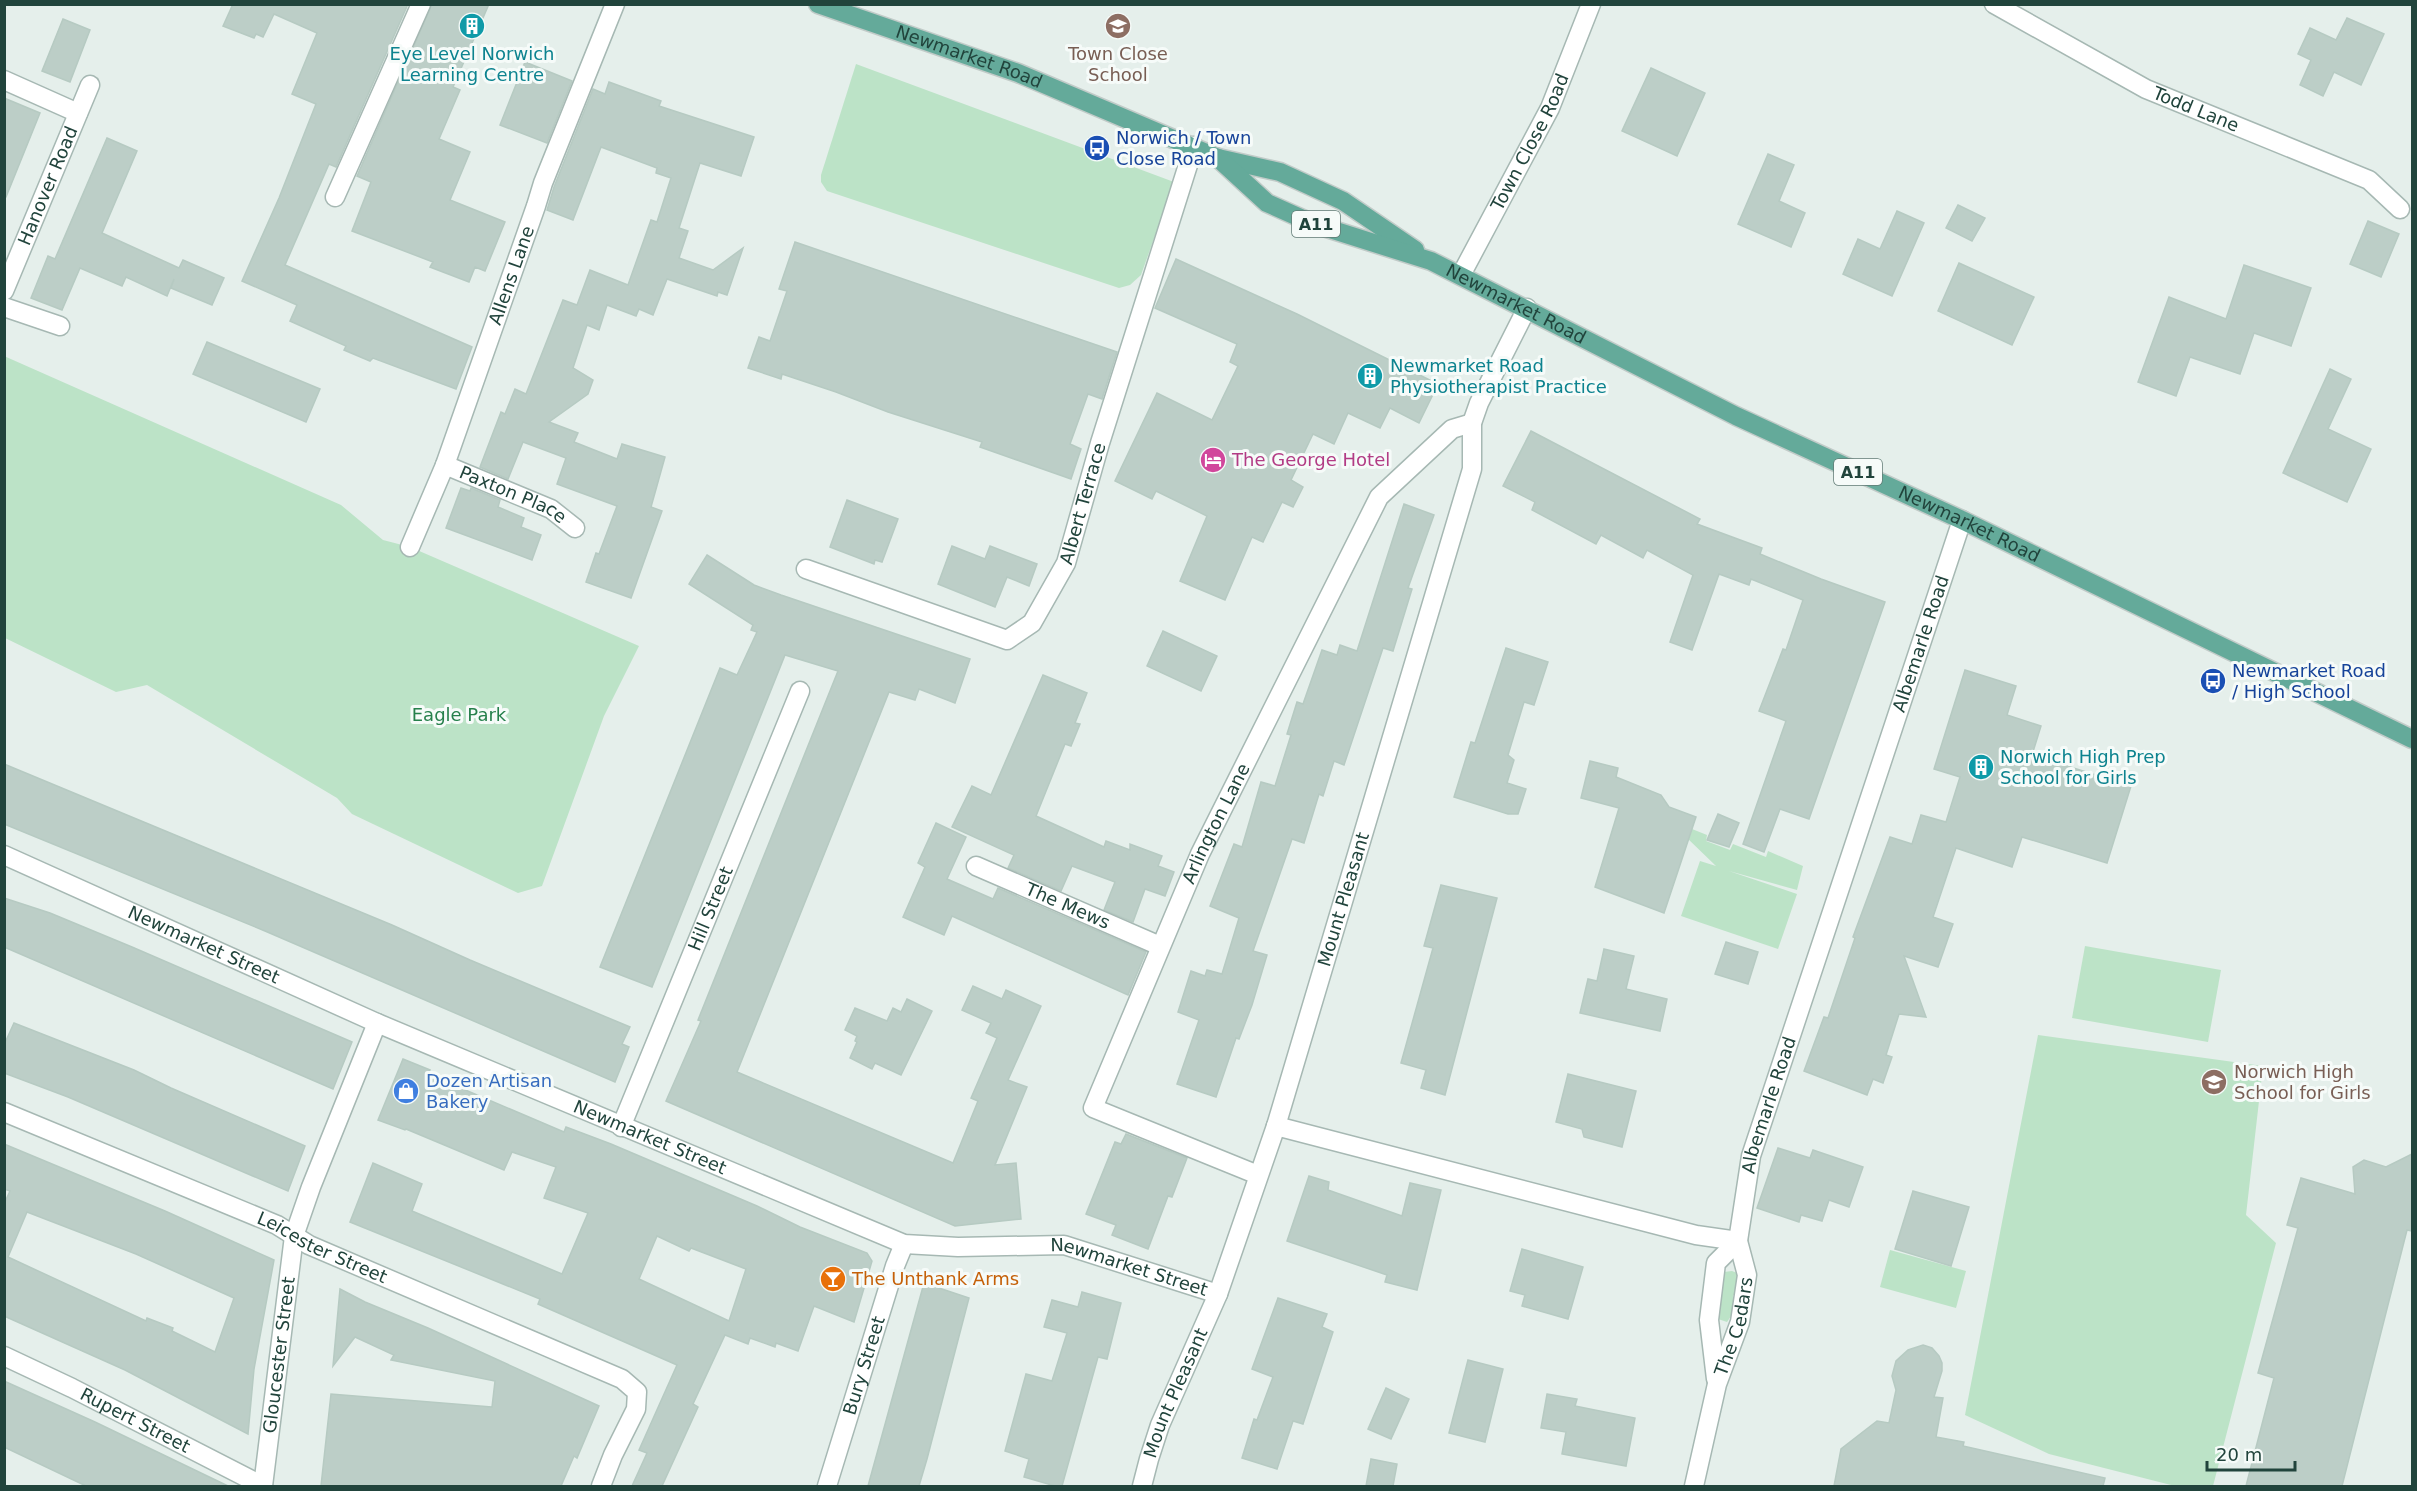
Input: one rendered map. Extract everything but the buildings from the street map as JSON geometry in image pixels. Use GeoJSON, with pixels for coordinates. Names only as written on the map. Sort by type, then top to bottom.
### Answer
{"type":"FeatureCollection","features":[{"type":"Feature","properties":{"kind":"main road","name":"Newmarket Road"},"geometry":{"type":"LineString","coordinates":[[818,4],[1018,73],[1218,158],[1280,172],[1334,197],[1431,261]]}},
{"type":"Feature","properties":{"kind":"main road","name":"Newmarket Road"},"geometry":{"type":"LineString","coordinates":[[1218,158],[1268,202],[1314,224],[1431,261],[1461,275],[1736,416],[1962,520],[2412,739]]}},
{"type":"Feature","properties":{"kind":"street"},"geometry":{"type":"LineString","coordinates":[[334,197],[421,4]]}},
{"type":"Feature","properties":{"kind":"street","name":"Allens Lane"},"geometry":{"type":"LineString","coordinates":[[410,547],[445,465],[543,183],[615,4]]}},
{"type":"Feature","properties":{"kind":"street","name":"Town Close Road"},"geometry":{"type":"LineString","coordinates":[[1461,275],[1550,108],[1591,4]]}},
{"type":"Feature","properties":{"kind":"street","name":"Todd Lane"},"geometry":{"type":"LineString","coordinates":[[1994,4],[2146,89],[2369,180],[2400,209]]}},
{"type":"Feature","properties":{"kind":"street","name":"Hanover Road"},"geometry":{"type":"LineString","coordinates":[[4,80],[78,113]]}},
{"type":"Feature","properties":{"kind":"street","name":"Hanover Road"},"geometry":{"type":"LineString","coordinates":[[4,291],[90,85]]}},
{"type":"Feature","properties":{"kind":"street","name":"Albert Terrace"},"geometry":{"type":"LineString","coordinates":[[806,569],[1007,640],[1032,623],[1066,563],[1100,443],[1194,146]]}},
{"type":"Feature","properties":{"kind":"street"},"geometry":{"type":"LineString","coordinates":[[4,307],[60,326]]}},
{"type":"Feature","properties":{"kind":"street","name":"Mount Pleasant"},"geometry":{"type":"LineString","coordinates":[[1142,1486],[1160,1425],[1218,1294],[1276,1126],[1472,469],[1472,423],[1479,403],[1527,308]]}},
{"type":"Feature","properties":{"kind":"street","name":"Arlington Lane"},"geometry":{"type":"LineString","coordinates":[[1258,1175],[1093,1108],[1200,854],[1379,497],[1452,429],[1472,423]]}},
{"type":"Feature","properties":{"kind":"street","name":"Paxton Place"},"geometry":{"type":"LineString","coordinates":[[445,465],[551,509],[575,528]]}},
{"type":"Feature","properties":{"kind":"street","name":"Albemarle Road"},"geometry":{"type":"LineString","coordinates":[[1738,1241],[1752,1156],[1962,520]]}},
{"type":"Feature","properties":{"kind":"street","name":"Hill Street"},"geometry":{"type":"LineString","coordinates":[[621,1127],[800,691]]}},
{"type":"Feature","properties":{"kind":"street","name":"Newmarket Street"},"geometry":{"type":"LineString","coordinates":[[4,855],[377,1023],[904,1244],[958,1247],[1064,1245],[1218,1294]]}},
{"type":"Feature","properties":{"kind":"street","name":"The Mews"},"geometry":{"type":"LineString","coordinates":[[976,866],[1160,946]]}},
{"type":"Feature","properties":{"kind":"street","name":"Gloucester Street"},"geometry":{"type":"LineString","coordinates":[[263,1486],[294,1236],[311,1186],[377,1023]]}},
{"type":"Feature","properties":{"kind":"street","name":"Leicester Street"},"geometry":{"type":"LineString","coordinates":[[4,1112],[277,1225],[294,1236],[622,1379],[637,1392],[636,1409],[613,1455],[601,1486]]}},
{"type":"Feature","properties":{"kind":"street"},"geometry":{"type":"LineString","coordinates":[[1276,1126],[1696,1235],[1738,1241]]}},
{"type":"Feature","properties":{"kind":"street","name":"The Cedars"},"geometry":{"type":"LineString","coordinates":[[1694,1486],[1717,1384],[1740,1322],[1747,1275],[1738,1241]]}},
{"type":"Feature","properties":{"kind":"street","name":"The Cedars"},"geometry":{"type":"LineString","coordinates":[[1717,1384],[1709,1320],[1716,1263],[1738,1241]]}},
{"type":"Feature","properties":{"kind":"street","name":"Bury Street"},"geometry":{"type":"LineString","coordinates":[[827,1486],[895,1266],[904,1244]]}},
{"type":"Feature","properties":{"kind":"street","name":"Rupert Street"},"geometry":{"type":"LineString","coordinates":[[4,1356],[72,1388],[263,1486]]}},
{"type":"Feature","properties":{"kind":"green space"},"geometry":{"type":"Polygon","coordinates":[[[856,64],[1174,182],[1141,275],[1130,285],[1119,288],[827,191],[821,182],[821,175],[856,64]]]}},
{"type":"Feature","properties":{"kind":"green space","name":"Eagle Park"},"geometry":{"type":"Polygon","coordinates":[[[4,356],[341,505],[383,540],[410,547],[639,646],[604,716],[542,886],[518,893],[352,814],[337,798],[147,685],[116,692],[5,638],[4,356]]]}},
{"type":"Feature","properties":{"kind":"green space"},"geometry":{"type":"Polygon","coordinates":[[[1677,823],[1707,835],[1706,841],[1730,850],[1733,844],[1766,857],[1768,851],[1803,866],[1797,890],[1729,871],[1797,894],[1778,949],[1681,916],[1700,861],[1716,866],[1686,837],[1677,823]]]}},
{"type":"Feature","properties":{"kind":"green space"},"geometry":{"type":"Polygon","coordinates":[[[2085,946],[2221,970],[2208,1042],[2072,1018],[2085,946]]]}},
{"type":"Feature","properties":{"kind":"green space"},"geometry":{"type":"Polygon","coordinates":[[[2038,1035],[2263,1066],[2246,1215],[2276,1243],[2213,1486],[2175,1486],[2049,1454],[1965,1415],[2038,1035]]]}},
{"type":"Feature","properties":{"kind":"green space"},"geometry":{"type":"Polygon","coordinates":[[[1890,1250],[1966,1271],[1956,1308],[1880,1287],[1890,1250]]]}},
{"type":"Feature","properties":{"kind":"green space"},"geometry":{"type":"Polygon","coordinates":[[[1724,1272],[1737,1273],[1740,1282],[1733,1296],[1733,1313],[1727,1322],[1718,1319],[1718,1280],[1724,1272]]]}},
{"type":"Feature","properties":{"kind":"place","name":"Eye Level Norwich Learning Centre"},"geometry":{"type":"Point","coordinates":[472,26]}},
{"type":"Feature","properties":{"kind":"place","name":"Town Close School"},"geometry":{"type":"Point","coordinates":[1118,26]}},
{"type":"Feature","properties":{"kind":"place","name":"Norwich / Town Close Road"},"geometry":{"type":"Point","coordinates":[1097,148]}},
{"type":"Feature","properties":{"kind":"place","name":"Newmarket Road Physiotherapist Practice"},"geometry":{"type":"Point","coordinates":[1370,376]}},
{"type":"Feature","properties":{"kind":"place","name":"The George Hotel"},"geometry":{"type":"Point","coordinates":[1213,460]}},
{"type":"Feature","properties":{"kind":"place","name":"Newmarket Road / High School"},"geometry":{"type":"Point","coordinates":[2213,681]}},
{"type":"Feature","properties":{"kind":"place","name":"Norwich High Prep School for Girls"},"geometry":{"type":"Point","coordinates":[1981,767]}},
{"type":"Feature","properties":{"kind":"place","name":"Norwich High School for Girls"},"geometry":{"type":"Point","coordinates":[2214,1082]}},
{"type":"Feature","properties":{"kind":"place","name":"Dozen Artisan Bakery"},"geometry":{"type":"Point","coordinates":[406,1091]}},
{"type":"Feature","properties":{"kind":"place","name":"The Unthank Arms"},"geometry":{"type":"Point","coordinates":[833,1279]}}]}
